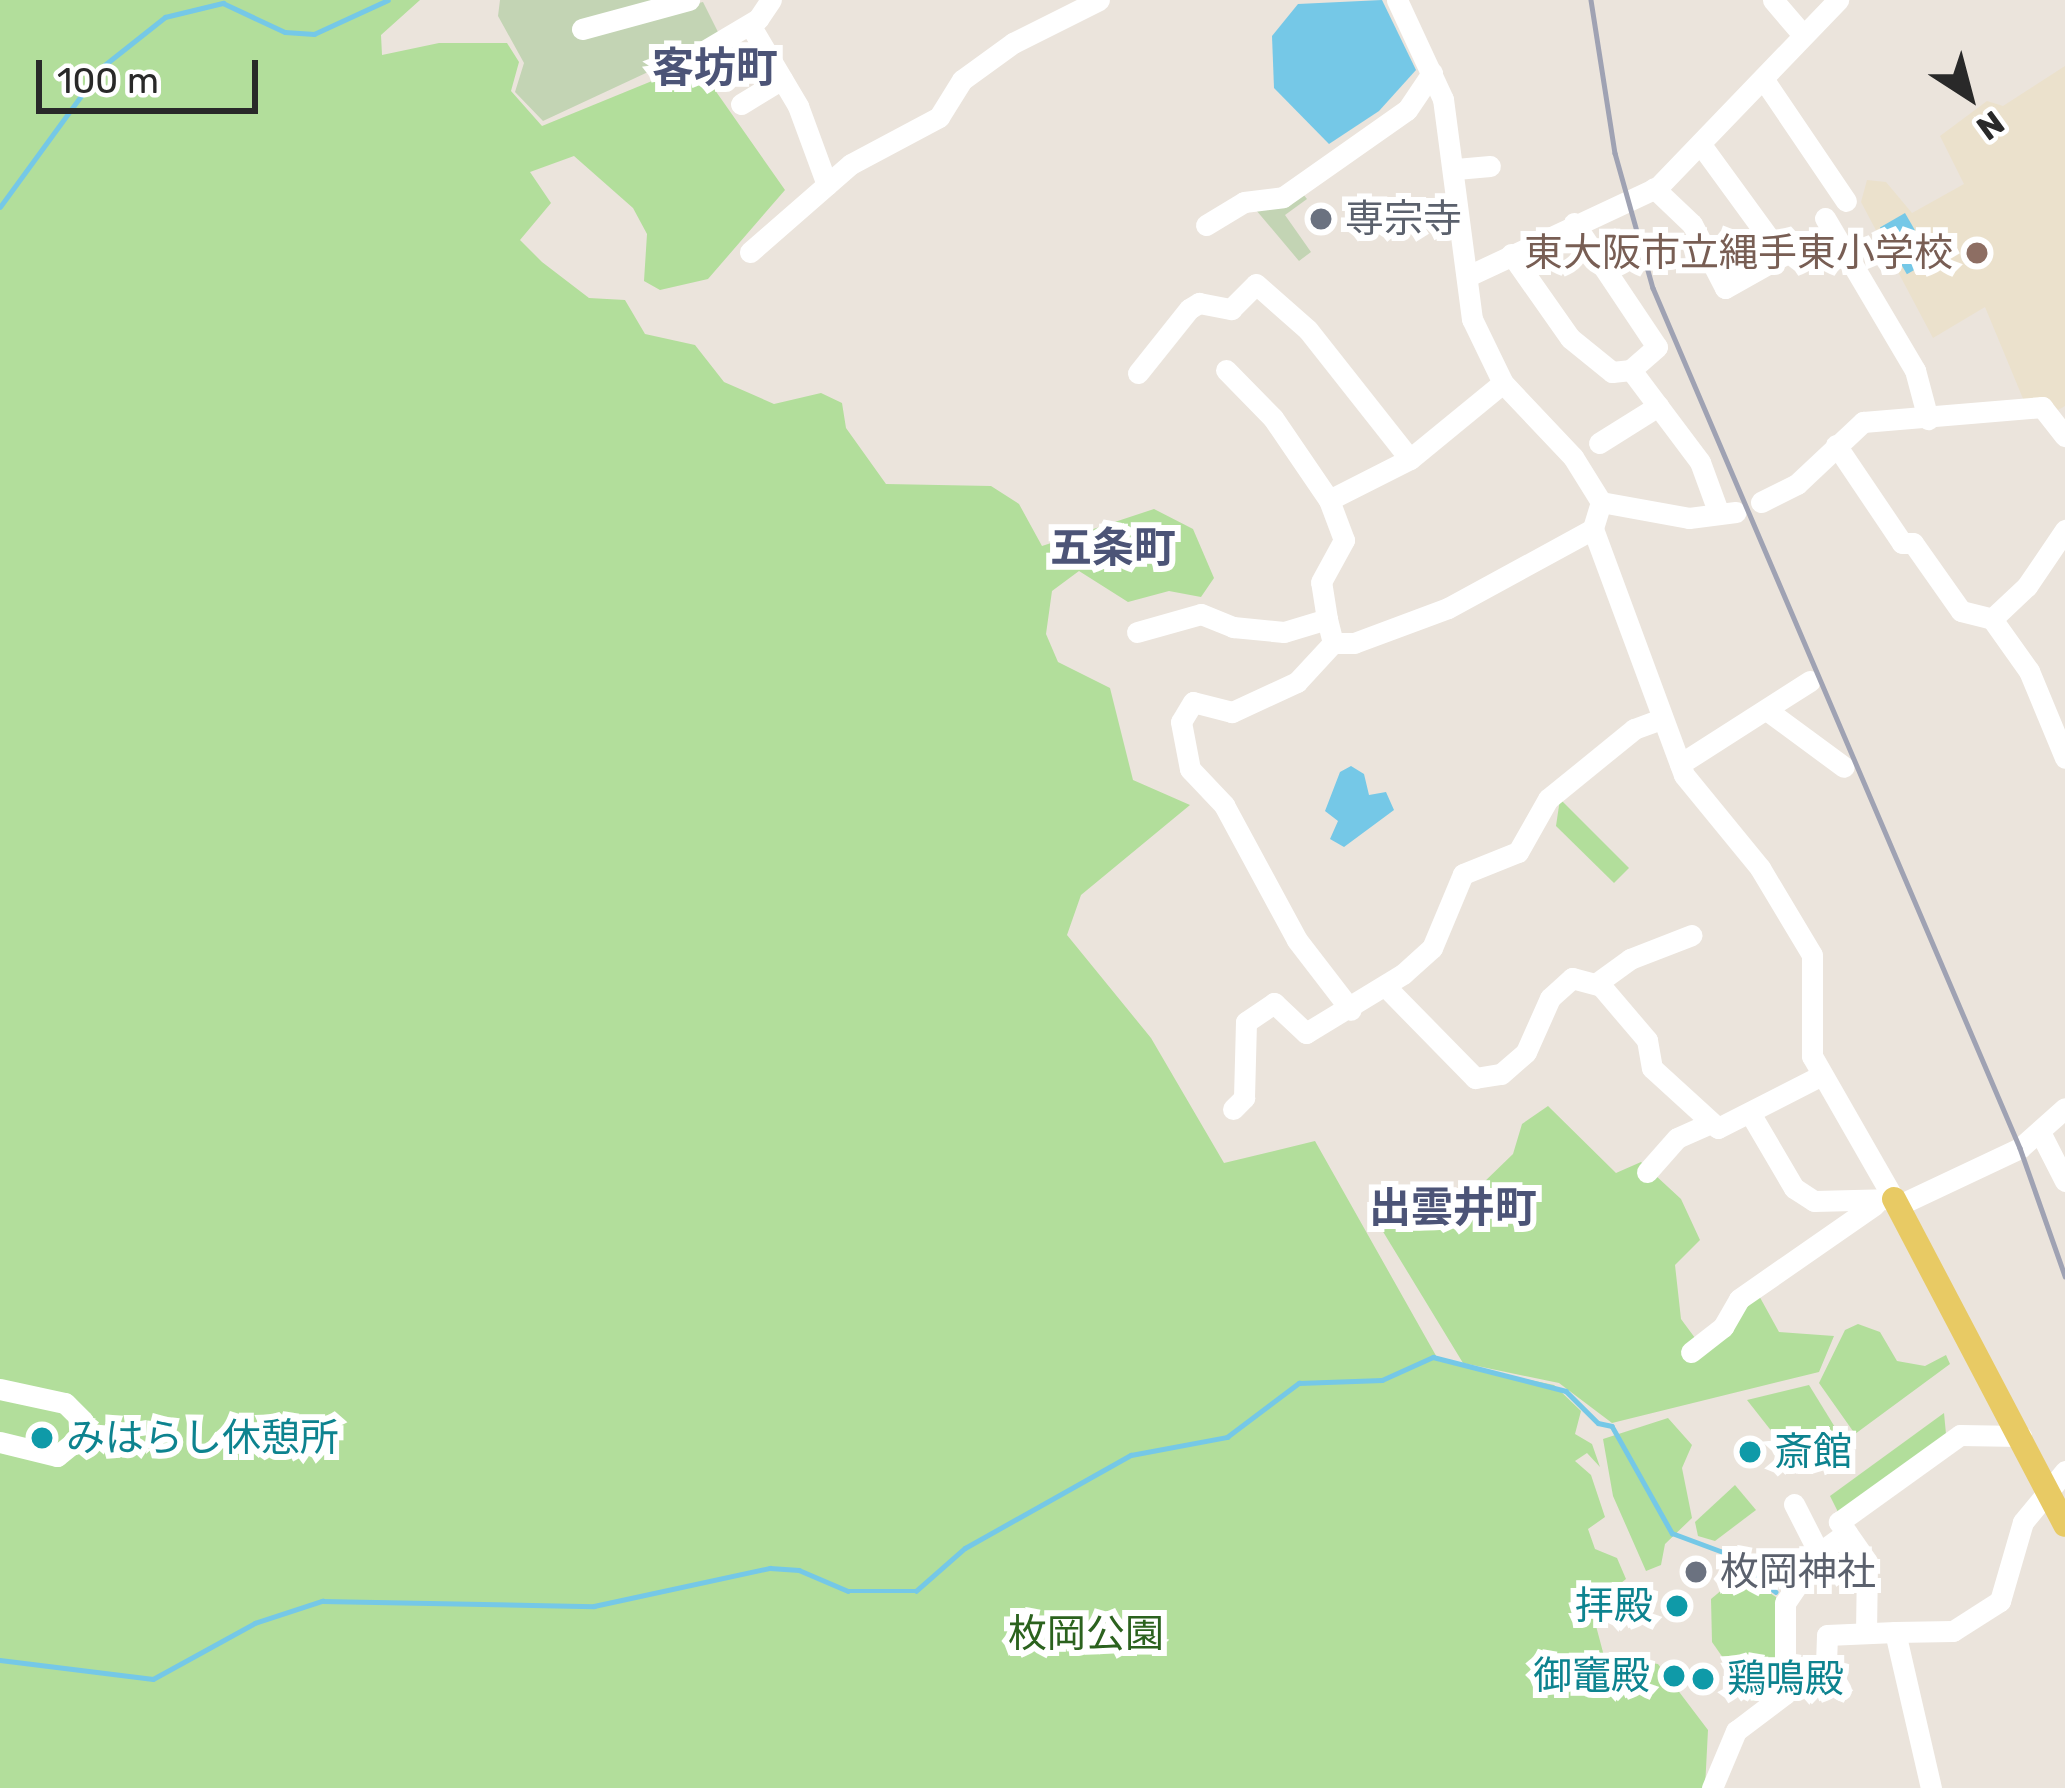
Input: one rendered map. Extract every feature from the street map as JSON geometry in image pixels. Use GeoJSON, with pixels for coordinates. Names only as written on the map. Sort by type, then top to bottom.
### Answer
{"type":"FeatureCollection","features":[{"type":"Feature","properties":{"kind":"main road"},"geometry":{"type":"LineString","coordinates":[[1888,1203],[2021,1436],[2057,1479],[2065,1525]]}},
{"type":"Feature","properties":{"kind":"street"},"geometry":{"type":"LineString","coordinates":[[582,29],[689,0]]}},
{"type":"Feature","properties":{"kind":"street"},"geometry":{"type":"LineString","coordinates":[[699,54],[750,25],[771,0]]}},
{"type":"Feature","properties":{"kind":"street"},"geometry":{"type":"LineString","coordinates":[[750,252],[827,185],[939,117],[962,80],[1013,43],[1099,0]]}},
{"type":"Feature","properties":{"kind":"street"},"geometry":{"type":"LineString","coordinates":[[1397,0],[1432,73],[1456,169],[1472,319],[1503,382],[1573,457],[1601,502],[1689,518],[1727,513],[1700,462],[1631,370]]}},
{"type":"Feature","properties":{"kind":"street"},"geometry":{"type":"LineString","coordinates":[[1773,0],[1803,35]]}},
{"type":"Feature","properties":{"kind":"street"},"geometry":{"type":"LineString","coordinates":[[1468,275],[1654,188],[1838,0]]}},
{"type":"Feature","properties":{"kind":"street"},"geometry":{"type":"LineString","coordinates":[[750,25],[782,79],[827,185]]}},
{"type":"Feature","properties":{"kind":"street"},"geometry":{"type":"LineString","coordinates":[[1206,225],[1244,202],[1282,196],[1407,110],[1432,73]]}},
{"type":"Feature","properties":{"kind":"street"},"geometry":{"type":"LineString","coordinates":[[742,104],[782,79]]}},
{"type":"Feature","properties":{"kind":"street"},"geometry":{"type":"LineString","coordinates":[[1764,80],[1846,201]]}},
{"type":"Feature","properties":{"kind":"street"},"geometry":{"type":"LineString","coordinates":[[1654,188],[1692,224],[1725,288],[1782,256],[1701,145]]}},
{"type":"Feature","properties":{"kind":"street"},"geometry":{"type":"LineString","coordinates":[[1456,169],[1490,166]]}},
{"type":"Feature","properties":{"kind":"street"},"geometry":{"type":"LineString","coordinates":[[1826,218],[1915,370],[1928,419]]}},
{"type":"Feature","properties":{"kind":"street"},"geometry":{"type":"LineString","coordinates":[[1511,254],[1570,338],[1612,372],[1631,370],[1658,347],[1574,223]]}},
{"type":"Feature","properties":{"kind":"street"},"geometry":{"type":"LineString","coordinates":[[1138,373],[1189,309],[1199,303],[1231,309],[1256,284],[1308,330],[1411,458]]}},
{"type":"Feature","properties":{"kind":"street"},"geometry":{"type":"LineString","coordinates":[[1226,370],[1273,418],[1330,500],[1344,540],[1321,582],[1333,643]]}},
{"type":"Feature","properties":{"kind":"street"},"geometry":{"type":"LineString","coordinates":[[1330,500],[1411,458],[1503,382]]}},
{"type":"Feature","properties":{"kind":"street"},"geometry":{"type":"LineString","coordinates":[[1599,443],[1658,406]]}},
{"type":"Feature","properties":{"kind":"street"},"geometry":{"type":"LineString","coordinates":[[1761,502],[1797,484],[1863,422],[2042,407],[2065,436]]}},
{"type":"Feature","properties":{"kind":"street"},"geometry":{"type":"LineString","coordinates":[[1836,445],[1902,543],[1913,543],[1961,610],[1992,619],[2029,671],[2065,758]]}},
{"type":"Feature","properties":{"kind":"street"},"geometry":{"type":"LineString","coordinates":[[1601,502],[1593,529],[1680,764],[1703,804],[1760,868],[1812,956],[1812,1056],[1888,1203]]}},
{"type":"Feature","properties":{"kind":"street"},"geometry":{"type":"LineString","coordinates":[[1351,1010],[1297,940],[1224,805],[1190,770],[1181,722],[1193,703],[1232,712],[1298,682],[1333,643],[1354,643],[1448,608],[1593,529]]}},
{"type":"Feature","properties":{"kind":"street"},"geometry":{"type":"LineString","coordinates":[[1992,619],[2065,530]]}},
{"type":"Feature","properties":{"kind":"street"},"geometry":{"type":"LineString","coordinates":[[1137,632],[1201,614],[1233,627],[1284,632],[1327,619]]}},
{"type":"Feature","properties":{"kind":"street"},"geometry":{"type":"LineString","coordinates":[[1680,764],[1810,681]]}},
{"type":"Feature","properties":{"kind":"street"},"geometry":{"type":"LineString","coordinates":[[1768,711],[1844,767]]}},
{"type":"Feature","properties":{"kind":"street"},"geometry":{"type":"LineString","coordinates":[[1233,1109],[1244,1098],[1246,1022],[1274,1003],[1306,1033],[1385,986],[1432,948],[1463,874],[1518,852],[1548,799],[1634,729],[1662,719]]}},
{"type":"Feature","properties":{"kind":"street"},"geometry":{"type":"LineString","coordinates":[[1598,983],[1630,958],[1692,934]]}},
{"type":"Feature","properties":{"kind":"street"},"geometry":{"type":"LineString","coordinates":[[1385,986],[1464,1070],[1488,1078],[1526,1052],[1560,986],[1572,978],[1598,983],[1647,1040],[1652,1069],[1710,1123],[1727,1126],[1820,1076]]}},
{"type":"Feature","properties":{"kind":"street"},"geometry":{"type":"LineString","coordinates":[[1691,1352],[1752,1288],[1888,1203],[2040,1132],[2065,1108]]}},
{"type":"Feature","properties":{"kind":"street"},"geometry":{"type":"LineString","coordinates":[[1750,1113],[1794,1188],[1835,1206],[1888,1203]]}},
{"type":"Feature","properties":{"kind":"street"},"geometry":{"type":"LineString","coordinates":[[1647,1172],[1677,1138],[1710,1123]]}},
{"type":"Feature","properties":{"kind":"street"},"geometry":{"type":"LineString","coordinates":[[2040,1132],[2065,1181]]}},
{"type":"Feature","properties":{"kind":"street"},"geometry":{"type":"LineString","coordinates":[[0,1389],[65,1403],[83,1421],[78,1439],[57,1456],[0,1442]]}},
{"type":"Feature","properties":{"kind":"street"},"geometry":{"type":"LineString","coordinates":[[1866,1632],[1868,1562],[1840,1522],[1960,1436],[2021,1436]]}},
{"type":"Feature","properties":{"kind":"street"},"geometry":{"type":"LineString","coordinates":[[1841,1690],[1826,1664],[1827,1635],[1953,1631],[1989,1612],[2014,1572],[2023,1522],[2057,1479]]}},
{"type":"Feature","properties":{"kind":"street"},"geometry":{"type":"LineString","coordinates":[[1794,1504],[1820,1553]]}},
{"type":"Feature","properties":{"kind":"street"},"geometry":{"type":"LineString","coordinates":[[1712,1788],[1736,1731],[1784,1694],[1785,1603],[1820,1553],[1846,1533]]}},
{"type":"Feature","properties":{"kind":"street"},"geometry":{"type":"LineString","coordinates":[[1895,1632],[1931,1788]]}},
{"type":"Feature","properties":{"kind":"shaded area","name":"東大阪市立縄手東小学校"},"geometry":{"type":"Polygon","coordinates":[[[2065,66],[2065,406],[2058,410],[2024,401],[1985,307],[1933,338],[1861,202],[1867,180],[1886,182],[1912,213],[1964,184],[1940,136],[1987,101],[2003,106],[2065,66]]]}},
{"type":"Feature","properties":{"kind":"green space","name":"枚岡公園"},"geometry":{"type":"Polygon","coordinates":[[[0,0],[420,0],[381,35],[382,55],[439,43],[507,43],[519,62],[511,91],[542,126],[696,63],[785,190],[708,279],[660,290],[644,281],[647,234],[633,208],[574,156],[530,172],[551,203],[520,240],[542,262],[589,298],[625,300],[645,334],[695,345],[724,382],[774,404],[821,393],[842,403],[846,428],[886,484],[991,486],[1019,504],[1042,546],[1154,509],[1193,529],[1214,578],[1201,597],[1169,591],[1128,602],[1079,571],[1052,591],[1046,634],[1058,662],[1110,688],[1133,780],[1190,805],[1081,895],[1067,935],[1151,1038],[1224,1163],[1315,1141],[1439,1361],[1554,1385],[1581,1411],[1575,1434],[1592,1444],[1600,1467],[1587,1453],[1575,1461],[1591,1475],[1605,1517],[1588,1529],[1595,1549],[1617,1558],[1626,1579],[1591,1607],[1604,1656],[1658,1664],[1708,1730],[1705,1788],[0,1788],[0,0]]]}},
{"type":"Feature","properties":{"kind":"green space"},"geometry":{"type":"Polygon","coordinates":[[[500,0],[664,0],[673,9],[703,2],[721,38],[543,121],[515,92],[524,63],[498,16],[500,0]]]}},
{"type":"Feature","properties":{"kind":"green space"},"geometry":{"type":"Polygon","coordinates":[[[1299,189],[1307,199],[1285,215],[1311,252],[1299,261],[1256,210],[1299,189]]]}},
{"type":"Feature","properties":{"kind":"green space"},"geometry":{"type":"Polygon","coordinates":[[[1560,799],[1629,868],[1614,883],[1556,826],[1560,799]]]}},
{"type":"Feature","properties":{"kind":"green space"},"geometry":{"type":"Polygon","coordinates":[[[1548,1106],[1616,1173],[1641,1162],[1681,1199],[1700,1240],[1675,1265],[1681,1319],[1695,1338],[1757,1292],[1779,1332],[1834,1336],[1819,1372],[1612,1423],[1559,1383],[1463,1363],[1368,1207],[1381,1197],[1411,1214],[1426,1212],[1463,1186],[1481,1185],[1513,1154],[1522,1124],[1548,1106]]]}},
{"type":"Feature","properties":{"kind":"green space"},"geometry":{"type":"Polygon","coordinates":[[[1858,1324],[1880,1332],[1897,1361],[1925,1366],[1946,1355],[1950,1364],[1855,1434],[1819,1383],[1845,1330],[1858,1324]]]}},
{"type":"Feature","properties":{"kind":"green space"},"geometry":{"type":"Polygon","coordinates":[[[1809,1385],[1841,1437],[1802,1470],[1747,1400],[1809,1385]]]}},
{"type":"Feature","properties":{"kind":"green space"},"geometry":{"type":"Polygon","coordinates":[[[1944,1413],[1946,1434],[1839,1514],[1830,1496],[1944,1413]]]}},
{"type":"Feature","properties":{"kind":"green space"},"geometry":{"type":"Polygon","coordinates":[[[1668,1418],[1692,1445],[1682,1468],[1692,1518],[1665,1544],[1661,1565],[1646,1571],[1613,1496],[1603,1439],[1668,1418]]]}},
{"type":"Feature","properties":{"kind":"green space"},"geometry":{"type":"Polygon","coordinates":[[[1735,1485],[1756,1510],[1715,1541],[1698,1536],[1695,1522],[1735,1485]]]}},
{"type":"Feature","properties":{"kind":"green space"},"geometry":{"type":"Polygon","coordinates":[[[1741,1574],[1776,1597],[1784,1667],[1770,1700],[1753,1701],[1712,1642],[1711,1599],[1741,1574]]]}},
{"type":"Feature","properties":{"kind":"water"},"geometry":{"type":"Polygon","coordinates":[[[1382,0],[1416,70],[1379,111],[1329,144],[1274,88],[1272,36],[1298,4],[1382,0]]]}},
{"type":"Feature","properties":{"kind":"water"},"geometry":{"type":"Polygon","coordinates":[[[1905,213],[1932,260],[1907,274],[1880,228],[1905,213]]]}},
{"type":"Feature","properties":{"kind":"water"},"geometry":{"type":"Polygon","coordinates":[[[1351,766],[1364,774],[1369,795],[1386,792],[1394,810],[1344,847],[1330,839],[1338,821],[1325,811],[1340,772],[1351,766]]]}},
{"type":"Feature","properties":{"kind":"waterway"},"geometry":{"type":"LineString","coordinates":[[0,207],[102,67],[165,17],[223,3],[285,32],[314,34],[388,0]]}},
{"type":"Feature","properties":{"kind":"waterway"},"geometry":{"type":"LineString","coordinates":[[0,1660],[153,1679],[255,1623],[322,1601],[594,1606],[770,1568],[799,1570],[848,1591],[916,1591],[965,1548],[1131,1455],[1227,1437],[1299,1383],[1382,1380],[1433,1357],[1566,1391],[1598,1423],[1612,1426],[1672,1533],[1723,1552],[1776,1592]]}},
{"type":"Feature","properties":{"kind":"railway"},"geometry":{"type":"LineString","coordinates":[[1591,0],[1615,153],[1653,288],[2020,1148],[2065,1276]]}},
{"type":"Feature","properties":{"kind":"place","name":"専宗寺"},"geometry":{"type":"Point","coordinates":[1321,219]}},
{"type":"Feature","properties":{"kind":"place","name":"東大阪市立縄手東小学校"},"geometry":{"type":"Point","coordinates":[1977,253]}},
{"type":"Feature","properties":{"kind":"place","name":"みはらし休憩所"},"geometry":{"type":"Point","coordinates":[42,1438]}},
{"type":"Feature","properties":{"kind":"place","name":"斎館"},"geometry":{"type":"Point","coordinates":[1750,1452]}},
{"type":"Feature","properties":{"kind":"place","name":"枚岡神社"},"geometry":{"type":"Point","coordinates":[1696,1572]}},
{"type":"Feature","properties":{"kind":"place","name":"拝殿"},"geometry":{"type":"Point","coordinates":[1677,1606]}},
{"type":"Feature","properties":{"kind":"place","name":"御竈殿"},"geometry":{"type":"Point","coordinates":[1674,1676]}},
{"type":"Feature","properties":{"kind":"place","name":"鶏鳴殿"},"geometry":{"type":"Point","coordinates":[1703,1679]}},
{"type":"Feature","properties":{"kind":"district","name":"客坊町"},"geometry":{"type":"Point","coordinates":[715,68]}},
{"type":"Feature","properties":{"kind":"district","name":"五条町"},"geometry":{"type":"Point","coordinates":[1113,548]}},
{"type":"Feature","properties":{"kind":"district","name":"出雲井町"},"geometry":{"type":"Point","coordinates":[1453,1208]}}]}
